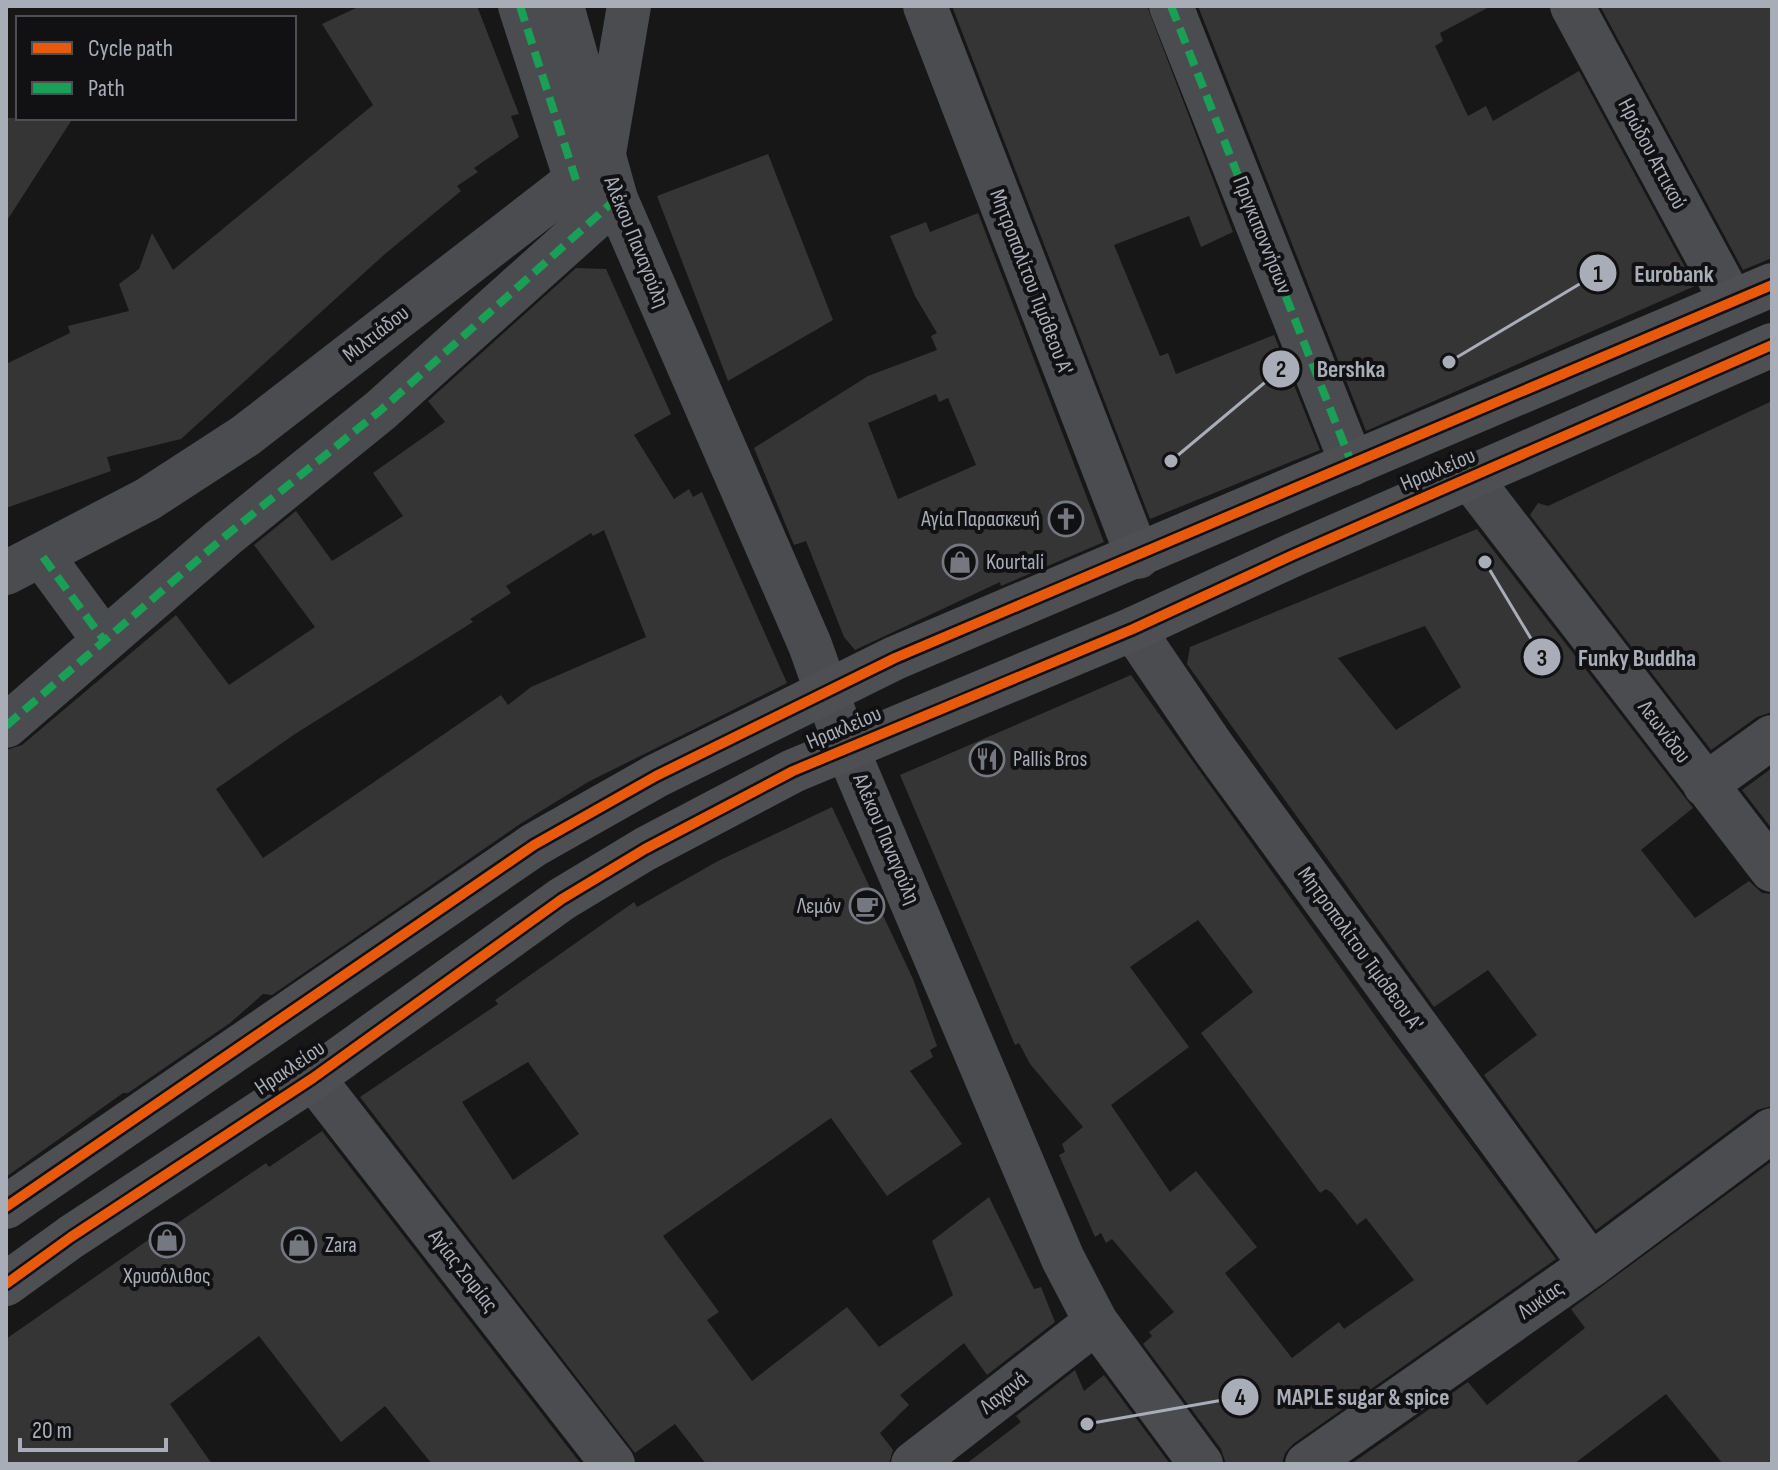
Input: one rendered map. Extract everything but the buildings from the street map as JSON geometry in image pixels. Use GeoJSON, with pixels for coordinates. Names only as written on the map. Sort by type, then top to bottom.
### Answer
{"type":"FeatureCollection","features":[{"type":"Feature","properties":{"kind":"main road","name":"Ηρακλείου"},"geometry":{"type":"LineString","coordinates":[[6,1207],[534,845],[656,776],[828,689],[1772,285]]}},
{"type":"Feature","properties":{"kind":"main road","name":"Ηρακλείου"},"geometry":{"type":"LineString","coordinates":[[6,1284],[313,1078],[562,899],[780,778],[1133,629],[1772,345]]}},
{"type":"Feature","properties":{"kind":"street"},"geometry":{"type":"LineString","coordinates":[[520,6],[598,179]]}},
{"type":"Feature","properties":{"kind":"street","name":"Αλέκου Παναγούλη"},"geometry":{"type":"LineString","coordinates":[[562,6],[598,179],[828,689],[847,749],[1063,1259],[1096,1322],[1201,1464]]}},
{"type":"Feature","properties":{"kind":"street"},"geometry":{"type":"LineString","coordinates":[[6,726],[103,639],[381,410],[598,179],[629,6]]}},
{"type":"Feature","properties":{"kind":"street","name":"Μητροπολίτου Τιμόθεου Α'"},"geometry":{"type":"LineString","coordinates":[[925,6],[1138,557]]}},
{"type":"Feature","properties":{"kind":"street","name":"Πριγκιποννήσων"},"geometry":{"type":"LineString","coordinates":[[1171,6],[1352,464]]}},
{"type":"Feature","properties":{"kind":"street","name":"Ηρώδου Αττικού"},"geometry":{"type":"LineString","coordinates":[[1572,6],[1732,302]]}},
{"type":"Feature","properties":{"kind":"street","name":"Μιλτιάδου"},"geometry":{"type":"LineString","coordinates":[[24,565],[148,499],[245,436],[598,179]]}},
{"type":"Feature","properties":{"kind":"street","name":"Λεωνίδου"},"geometry":{"type":"LineString","coordinates":[[1470,478],[1772,870]]}},
{"type":"Feature","properties":{"kind":"street"},"geometry":{"type":"LineString","coordinates":[[24,565],[103,639]]}},
{"type":"Feature","properties":{"kind":"street","name":"Μητροπολίτου Τιμόθεου Α'"},"geometry":{"type":"LineString","coordinates":[[1133,629],[1222,759],[1591,1265]]}},
{"type":"Feature","properties":{"kind":"street"},"geometry":{"type":"LineString","coordinates":[[1705,785],[1772,737]]}},
{"type":"Feature","properties":{"kind":"street","name":"Αγίας Σοφίας"},"geometry":{"type":"LineString","coordinates":[[313,1078],[613,1464]]}},
{"type":"Feature","properties":{"kind":"street","name":"Λυκίας"},"geometry":{"type":"LineString","coordinates":[[1307,1464],[1591,1265],[1772,1130]]}},
{"type":"Feature","properties":{"kind":"street","name":"Λαχανά"},"geometry":{"type":"LineString","coordinates":[[913,1464],[1096,1322]]}},
{"type":"Feature","properties":{"kind":"marked path"},"geometry":{"type":"LineString","coordinates":[[520,6],[576,180]]}},
{"type":"Feature","properties":{"kind":"marked path"},"geometry":{"type":"LineString","coordinates":[[1171,6],[1352,464]]}},
{"type":"Feature","properties":{"kind":"marked path"},"geometry":{"type":"LineString","coordinates":[[6,726],[223,538],[381,410],[616,199]]}},
{"type":"Feature","properties":{"kind":"marked path"},"geometry":{"type":"LineString","coordinates":[[43,557],[103,639]]}},
{"type":"Feature","properties":{"kind":"cycle path"},"geometry":{"type":"LineString","coordinates":[[6,1207],[534,845],[656,776],[895,658],[1772,285]]}},
{"type":"Feature","properties":{"kind":"cycle path"},"geometry":{"type":"LineString","coordinates":[[6,1284],[71,1237],[313,1078],[562,899],[645,849],[793,771],[1133,629],[1295,554],[1772,345]]}},
{"type":"Feature","properties":{"kind":"place","name":"Eurobank"},"geometry":{"type":"Point","coordinates":[1449,362]}},
{"type":"Feature","properties":{"kind":"place","name":"Bershka"},"geometry":{"type":"Point","coordinates":[1171,461]}},
{"type":"Feature","properties":{"kind":"place","name":"Αγία Παρασκευή"},"geometry":{"type":"Point","coordinates":[1066,519]}},
{"type":"Feature","properties":{"kind":"place","name":"Kourtali"},"geometry":{"type":"Point","coordinates":[960,562]}},
{"type":"Feature","properties":{"kind":"place","name":"Funky Buddha"},"geometry":{"type":"Point","coordinates":[1485,562]}},
{"type":"Feature","properties":{"kind":"place","name":"Pallis Bros"},"geometry":{"type":"Point","coordinates":[987,759]}},
{"type":"Feature","properties":{"kind":"place","name":"Λεμόν"},"geometry":{"type":"Point","coordinates":[867,906]}},
{"type":"Feature","properties":{"kind":"place","name":"Χρυσόλιθος"},"geometry":{"type":"Point","coordinates":[167,1240]}},
{"type":"Feature","properties":{"kind":"place","name":"Zara"},"geometry":{"type":"Point","coordinates":[299,1245]}},
{"type":"Feature","properties":{"kind":"place","name":"MAPLE sugar & spice"},"geometry":{"type":"Point","coordinates":[1087,1424]}}]}
